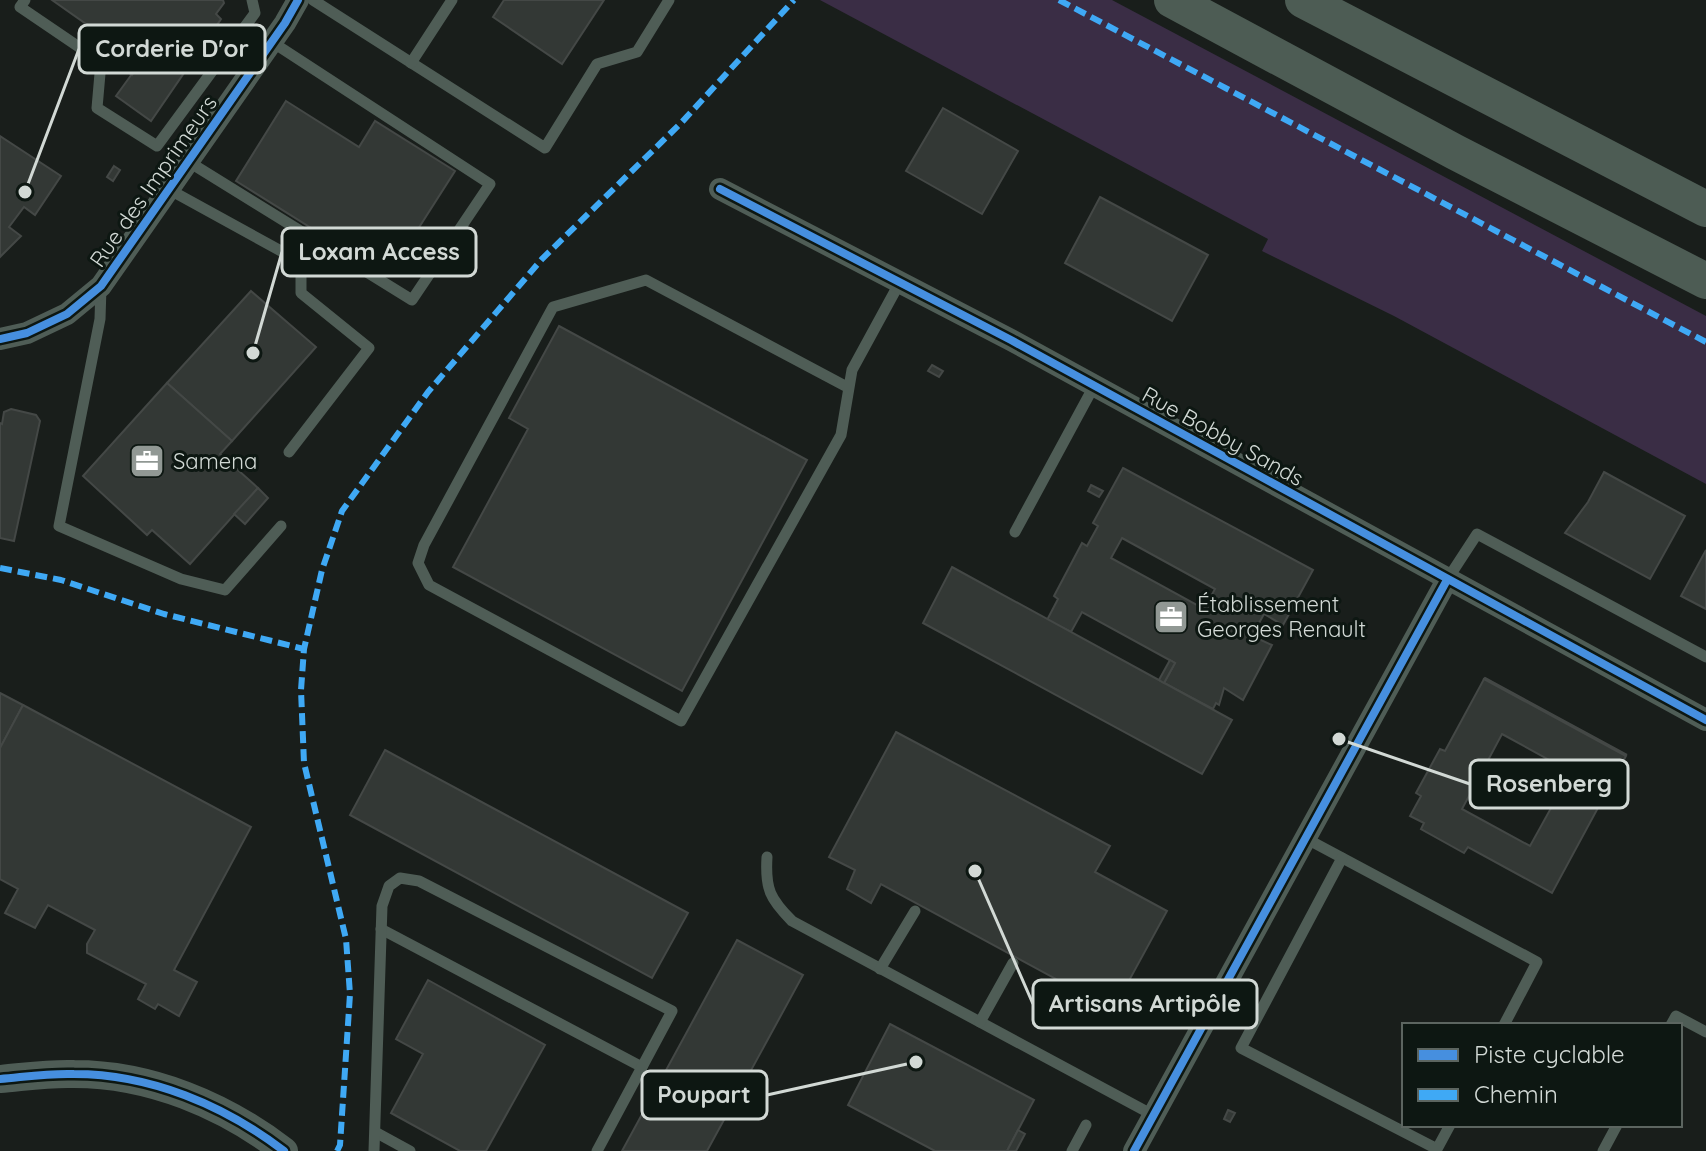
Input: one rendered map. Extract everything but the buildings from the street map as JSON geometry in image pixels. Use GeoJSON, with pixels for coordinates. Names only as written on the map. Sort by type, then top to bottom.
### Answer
{"type":"FeatureCollection","features":[{"type":"Feature","properties":{"kind":"highway"},"geometry":{"type":"LineString","coordinates":[[1172,0],[1442,145],[1706,281]]}},
{"type":"Feature","properties":{"kind":"highway"},"geometry":{"type":"LineString","coordinates":[[1303,0],[1706,209]]}},
{"type":"Feature","properties":{"kind":"street","name":"Rue des Imprimeurs"},"geometry":{"type":"LineString","coordinates":[[0,339],[27,333],[67,314],[101,286],[272,42],[298,0]]}},
{"type":"Feature","properties":{"kind":"street","name":"Rue Bobby Sands"},"geometry":{"type":"LineString","coordinates":[[720,189],[1094,386],[1706,720]]}},
{"type":"Feature","properties":{"kind":"street"},"geometry":{"type":"LineString","coordinates":[[1140,1149],[1153,1115],[1447,580]]}},
{"type":"Feature","properties":{"kind":"street"},"geometry":{"type":"LineString","coordinates":[[0,1079],[76,1073],[134,1080],[209,1103],[284,1151]]}},
{"type":"Feature","properties":{"kind":"lane"},"geometry":{"type":"LineString","coordinates":[[25,0],[20,7],[101,62],[97,108],[157,146],[255,13],[252,0]]}},
{"type":"Feature","properties":{"kind":"lane"},"geometry":{"type":"LineString","coordinates":[[313,0],[545,148],[597,64],[637,52],[669,0]]}},
{"type":"Feature","properties":{"kind":"lane"},"geometry":{"type":"LineString","coordinates":[[411,63],[452,0]]}},
{"type":"Feature","properties":{"kind":"lane"},"geometry":{"type":"LineString","coordinates":[[189,162],[412,300],[490,184],[272,42]]}},
{"type":"Feature","properties":{"kind":"lane"},"geometry":{"type":"LineString","coordinates":[[170,190],[301,262],[301,293],[369,348],[289,452]]}},
{"type":"Feature","properties":{"kind":"lane"},"geometry":{"type":"LineString","coordinates":[[849,388],[646,280],[553,307],[424,545],[418,563],[429,585],[681,721],[841,435],[849,388],[852,370],[900,282]]}},
{"type":"Feature","properties":{"kind":"lane"},"geometry":{"type":"LineString","coordinates":[[101,286],[100,319],[59,526],[181,579],[225,590],[281,526]]}},
{"type":"Feature","properties":{"kind":"lane"},"geometry":{"type":"LineString","coordinates":[[1015,532],[1094,386]]}},
{"type":"Feature","properties":{"kind":"lane"},"geometry":{"type":"LineString","coordinates":[[1447,580],[1477,534],[1706,657]]}},
{"type":"Feature","properties":{"kind":"lane"},"geometry":{"type":"LineString","coordinates":[[1305,838],[1537,962],[1505,1023]]}},
{"type":"Feature","properties":{"kind":"lane"},"geometry":{"type":"LineString","coordinates":[[767,857],[766,875],[773,902],[792,921],[1153,1115]]}},
{"type":"Feature","properties":{"kind":"lane"},"geometry":{"type":"LineString","coordinates":[[1342,858],[1241,1048],[1437,1149],[1449,1127]]}},
{"type":"Feature","properties":{"kind":"lane"},"geometry":{"type":"LineString","coordinates":[[374,1151],[377,1133],[382,906],[389,886],[400,878],[419,881],[672,1011],[597,1151]]}},
{"type":"Feature","properties":{"kind":"lane"},"geometry":{"type":"LineString","coordinates":[[880,969],[915,911]]}},
{"type":"Feature","properties":{"kind":"lane"},"geometry":{"type":"LineString","coordinates":[[381,929],[642,1067]]}},
{"type":"Feature","properties":{"kind":"lane"},"geometry":{"type":"LineString","coordinates":[[980,1022],[1013,963]]}},
{"type":"Feature","properties":{"kind":"lane"},"geometry":{"type":"LineString","coordinates":[[1672,1023],[1676,1016],[1706,1032]]}},
{"type":"Feature","properties":{"kind":"lane"},"geometry":{"type":"LineString","coordinates":[[1072,1151],[1086,1125]]}},
{"type":"Feature","properties":{"kind":"lane"},"geometry":{"type":"LineString","coordinates":[[1603,1151],[1616,1127]]}},
{"type":"Feature","properties":{"kind":"lane"},"geometry":{"type":"LineString","coordinates":[[377,1133],[410,1151]]}},
{"type":"Feature","properties":{"kind":"shaded area"},"geometry":{"type":"Polygon","coordinates":[[[820,0],[1112,0],[1706,316],[1706,484],[1394,316],[1262,251],[1268,239],[820,0]]]}},
{"type":"Feature","properties":{"kind":"marked path"},"geometry":{"type":"LineString","coordinates":[[337,1151],[340,1145],[350,994],[346,939],[304,763],[301,690],[304,649],[322,570],[342,511],[428,392],[542,259],[682,122],[794,0]]}},
{"type":"Feature","properties":{"kind":"marked path"},"geometry":{"type":"LineString","coordinates":[[1059,0],[1706,342]]}},
{"type":"Feature","properties":{"kind":"marked path"},"geometry":{"type":"LineString","coordinates":[[0,568],[61,580],[164,614],[304,649]]}},
{"type":"Feature","properties":{"kind":"cycle path"},"geometry":{"type":"LineString","coordinates":[[0,339],[27,333],[67,314],[101,286],[298,0]]}},
{"type":"Feature","properties":{"kind":"cycle path"},"geometry":{"type":"LineString","coordinates":[[720,189],[1011,340],[1706,720]]}},
{"type":"Feature","properties":{"kind":"cycle path"},"geometry":{"type":"LineString","coordinates":[[1134,1151],[1447,580]]}},
{"type":"Feature","properties":{"kind":"cycle path"},"geometry":{"type":"LineString","coordinates":[[0,1079],[102,1075],[158,1086],[211,1106],[261,1134],[284,1151]]}},
{"type":"Feature","properties":{"kind":"place","name":"Corderie D'or"},"geometry":{"type":"Point","coordinates":[25,192]}},
{"type":"Feature","properties":{"kind":"place","name":"Loxam Access"},"geometry":{"type":"Point","coordinates":[253,353]}},
{"type":"Feature","properties":{"kind":"place","name":"Samena"},"geometry":{"type":"Point","coordinates":[147,461]}},
{"type":"Feature","properties":{"kind":"place","name":"Établissement Georges Renault"},"geometry":{"type":"Point","coordinates":[1171,617]}},
{"type":"Feature","properties":{"kind":"place","name":"Rosenberg"},"geometry":{"type":"Point","coordinates":[1339,739]}},
{"type":"Feature","properties":{"kind":"place","name":"Artisans Artipôle"},"geometry":{"type":"Point","coordinates":[975,871]}},
{"type":"Feature","properties":{"kind":"place","name":"Poupart"},"geometry":{"type":"Point","coordinates":[916,1062]}}]}
